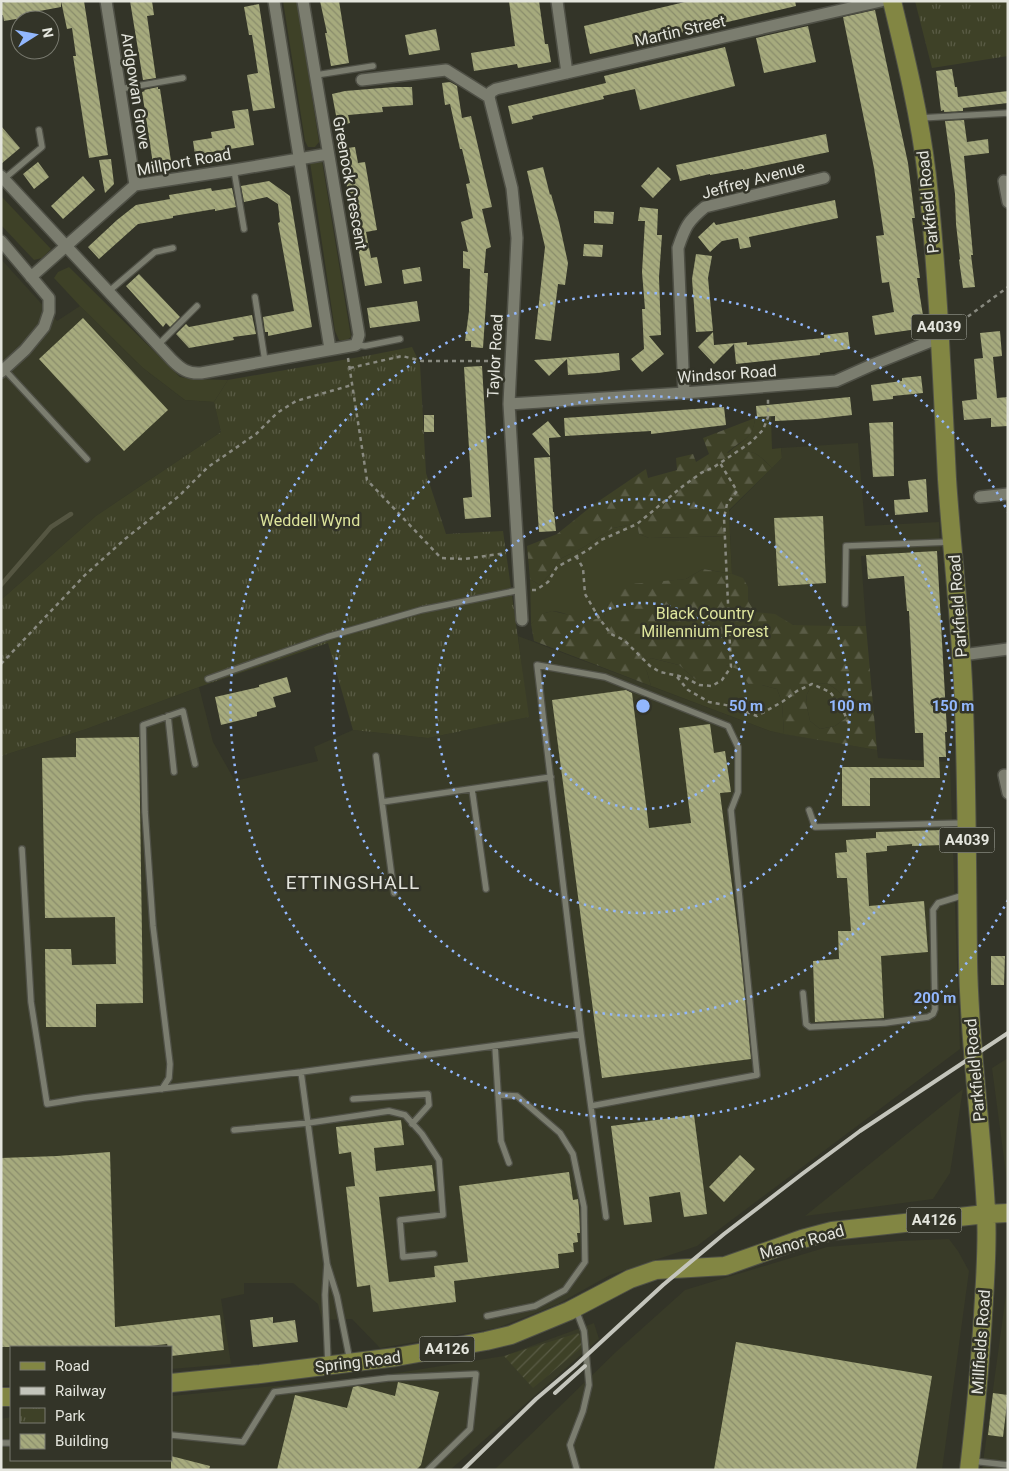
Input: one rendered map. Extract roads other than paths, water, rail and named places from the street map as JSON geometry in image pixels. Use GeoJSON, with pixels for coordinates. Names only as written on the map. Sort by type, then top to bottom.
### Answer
{"type":"FeatureCollection","features":[{"type":"Feature","properties":{"kind":"main road","name":"Parkfield Road"},"geometry":{"type":"LineString","coordinates":[[892,1],[918,118],[935,257],[949,499],[962,655],[970,1025],[986,1214]]}},
{"type":"Feature","properties":{"kind":"main road","name":"A4126"},"geometry":{"type":"LineString","coordinates":[[986,1214],[1008,1213]]}},
{"type":"Feature","properties":{"kind":"main road","name":"Manor Road"},"geometry":{"type":"LineString","coordinates":[[708,1267],[725,1266],[802,1238],[832,1231],[986,1214]]}},
{"type":"Feature","properties":{"kind":"main road","name":"Millfields Road"},"geometry":{"type":"LineString","coordinates":[[969,1465],[978,1389],[983,1321],[986,1269],[986,1214]]}},
{"type":"Feature","properties":{"kind":"main road","name":"Spring Road"},"geometry":{"type":"LineString","coordinates":[[172,1383],[260,1374],[452,1348],[512,1335],[576,1308],[630,1279],[656,1270],[708,1267]]}},
{"type":"Feature","properties":{"kind":"street","name":"Ardgowan Grove"},"geometry":{"type":"LineString","coordinates":[[106,1],[135,185]]}},
{"type":"Feature","properties":{"kind":"street"},"geometry":{"type":"LineString","coordinates":[[274,1],[330,349]]}},
{"type":"Feature","properties":{"kind":"street","name":"Greenock Crescent"},"geometry":{"type":"LineString","coordinates":[[303,1],[359,335],[351,345]]}},
{"type":"Feature","properties":{"kind":"street"},"geometry":{"type":"LineString","coordinates":[[557,1],[568,73]]}},
{"type":"Feature","properties":{"kind":"street","name":"Martin Street"},"geometry":{"type":"LineString","coordinates":[[489,97],[496,89],[881,1]]}},
{"type":"Feature","properties":{"kind":"street"},"geometry":{"type":"LineString","coordinates":[[362,80],[446,70],[489,97]]}},
{"type":"Feature","properties":{"kind":"street","name":"Taylor Road"},"geometry":{"type":"LineString","coordinates":[[489,97],[512,188],[517,238],[509,404],[522,620]]}},
{"type":"Feature","properties":{"kind":"street","name":"Millport Road"},"geometry":{"type":"LineString","coordinates":[[31,277],[135,185],[328,154]]}},
{"type":"Feature","properties":{"kind":"street"},"geometry":{"type":"LineString","coordinates":[[2,177],[179,367],[190,373],[201,373],[351,345]]}},
{"type":"Feature","properties":{"kind":"street","name":"Jeffrey Avenue"},"geometry":{"type":"LineString","coordinates":[[684,393],[678,248],[684,230],[690,220],[705,207],[824,178]]}},
{"type":"Feature","properties":{"kind":"street"},"geometry":{"type":"LineString","coordinates":[[1004,181],[1008,202]]}},
{"type":"Feature","properties":{"kind":"street"},"geometry":{"type":"LineString","coordinates":[[1,241],[49,298],[49,312],[44,327],[25,350],[2,370]]}},
{"type":"Feature","properties":{"kind":"street","name":"Windsor Road"},"geometry":{"type":"LineString","coordinates":[[509,404],[836,381],[939,338]]}},
{"type":"Feature","properties":{"kind":"street"},"geometry":{"type":"LineString","coordinates":[[980,497],[1008,494]]}},
{"type":"Feature","properties":{"kind":"street"},"geometry":{"type":"LineString","coordinates":[[962,655],[1008,649]]}},
{"type":"Feature","properties":{"kind":"street"},"geometry":{"type":"LineString","coordinates":[[1004,774],[1008,793]]}},
{"type":"Feature","properties":{"kind":"lane"},"geometry":{"type":"LineString","coordinates":[[314,75],[373,66]]}},
{"type":"Feature","properties":{"kind":"lane"},"geometry":{"type":"LineString","coordinates":[[120,89],[183,78]]}},
{"type":"Feature","properties":{"kind":"lane"},"geometry":{"type":"LineString","coordinates":[[918,118],[1008,113]]}},
{"type":"Feature","properties":{"kind":"lane"},"geometry":{"type":"LineString","coordinates":[[2,177],[42,147],[39,130]]}},
{"type":"Feature","properties":{"kind":"lane"},"geometry":{"type":"LineString","coordinates":[[234,170],[244,229]]}},
{"type":"Feature","properties":{"kind":"lane"},"geometry":{"type":"LineString","coordinates":[[108,292],[155,252],[173,248]]}},
{"type":"Feature","properties":{"kind":"lane"},"geometry":{"type":"LineString","coordinates":[[255,297],[265,361]]}},
{"type":"Feature","properties":{"kind":"lane"},"geometry":{"type":"LineString","coordinates":[[158,345],[197,306]]}},
{"type":"Feature","properties":{"kind":"lane"},"geometry":{"type":"LineString","coordinates":[[351,345],[365,346],[400,339]]}},
{"type":"Feature","properties":{"kind":"lane"},"geometry":{"type":"LineString","coordinates":[[2,370],[87,459]]}},
{"type":"Feature","properties":{"kind":"lane"},"geometry":{"type":"LineString","coordinates":[[845,604],[846,546],[953,542]]}},
{"type":"Feature","properties":{"kind":"lane"},"geometry":{"type":"LineString","coordinates":[[208,679],[327,637],[420,610],[520,590]]}},
{"type":"Feature","properties":{"kind":"lane"},"geometry":{"type":"LineString","coordinates":[[591,1106],[757,1075],[731,810],[738,792],[738,748],[728,726],[605,677],[537,665],[582,1034],[591,1106],[606,1217]]}},
{"type":"Feature","properties":{"kind":"lane"},"geometry":{"type":"LineString","coordinates":[[162,1089],[169,1078],[170,1064],[153,926],[145,812],[143,725],[183,711],[195,764]]}},
{"type":"Feature","properties":{"kind":"lane"},"geometry":{"type":"LineString","coordinates":[[168,716],[174,772]]}},
{"type":"Feature","properties":{"kind":"lane"},"geometry":{"type":"LineString","coordinates":[[376,756],[394,893]]}},
{"type":"Feature","properties":{"kind":"lane"},"geometry":{"type":"LineString","coordinates":[[382,802],[551,777]]}},
{"type":"Feature","properties":{"kind":"lane"},"geometry":{"type":"LineString","coordinates":[[472,789],[486,889]]}},
{"type":"Feature","properties":{"kind":"lane"},"geometry":{"type":"LineString","coordinates":[[809,810],[815,827],[966,823]]}},
{"type":"Feature","properties":{"kind":"lane"},"geometry":{"type":"LineString","coordinates":[[22,848],[31,1002],[47,1104],[582,1034]]}},
{"type":"Feature","properties":{"kind":"lane"},"geometry":{"type":"LineString","coordinates":[[803,993],[806,1024],[810,1027],[885,1023],[928,1017],[933,1014],[935,1009],[933,910],[938,903],[968,894]]}},
{"type":"Feature","properties":{"kind":"lane"},"geometry":{"type":"LineString","coordinates":[[495,1046],[501,1141],[509,1162]]}},
{"type":"Feature","properties":{"kind":"lane"},"geometry":{"type":"LineString","coordinates":[[301,1072],[327,1264],[337,1296],[350,1362]]}},
{"type":"Feature","properties":{"kind":"lane"},"geometry":{"type":"LineString","coordinates":[[352,1099],[428,1094],[429,1106],[412,1124]]}},
{"type":"Feature","properties":{"kind":"lane"},"geometry":{"type":"LineString","coordinates":[[487,1316],[535,1306],[565,1290],[585,1262],[584,1207],[573,1154],[560,1133],[517,1096],[498,1095]]}},
{"type":"Feature","properties":{"kind":"lane"},"geometry":{"type":"LineString","coordinates":[[234,1130],[308,1123],[389,1111],[405,1116],[422,1134],[439,1160],[443,1215],[400,1220],[403,1257],[434,1254]]}},
{"type":"Feature","properties":{"kind":"lane"},"geometry":{"type":"LineString","coordinates":[[327,1264],[325,1295],[328,1365]]}},
{"type":"Feature","properties":{"kind":"lane"},"geometry":{"type":"LineString","coordinates":[[576,1308],[584,1331],[589,1385],[583,1411],[570,1445],[577,1470]]}},
{"type":"Feature","properties":{"kind":"lane"},"geometry":{"type":"LineString","coordinates":[[172,1435],[243,1442],[274,1392],[388,1378],[476,1374],[470,1429],[428,1470]]}},
{"type":"Feature","properties":{"kind":"lane"},"geometry":{"type":"LineString","coordinates":[[969,1465],[1008,1465]]}},
{"type":"Feature","properties":{"kind":"waterway"},"geometry":{"type":"LineString","coordinates":[[1,585],[51,527],[71,514]]}},
{"type":"Feature","properties":{"kind":"railway"},"geometry":{"type":"LineString","coordinates":[[463,1470],[536,1399],[663,1285],[724,1234],[860,1131],[1008,1033]]}},
{"type":"Feature","properties":{"kind":"railway"},"geometry":{"type":"LineString","coordinates":[[555,1393],[585,1366]]}},
{"type":"Feature","properties":{"kind":"district","name":"ETTINGSHALL"},"geometry":{"type":"Point","coordinates":[353,882]}},
{"type":"Feature","properties":{"kind":"park label","name":"Weddell Wynd"},"geometry":{"type":"Point","coordinates":[310,520]}},
{"type":"Feature","properties":{"kind":"park label","name":"Black Country Millennium Forest"},"geometry":{"type":"Point","coordinates":[705,622]}}]}
